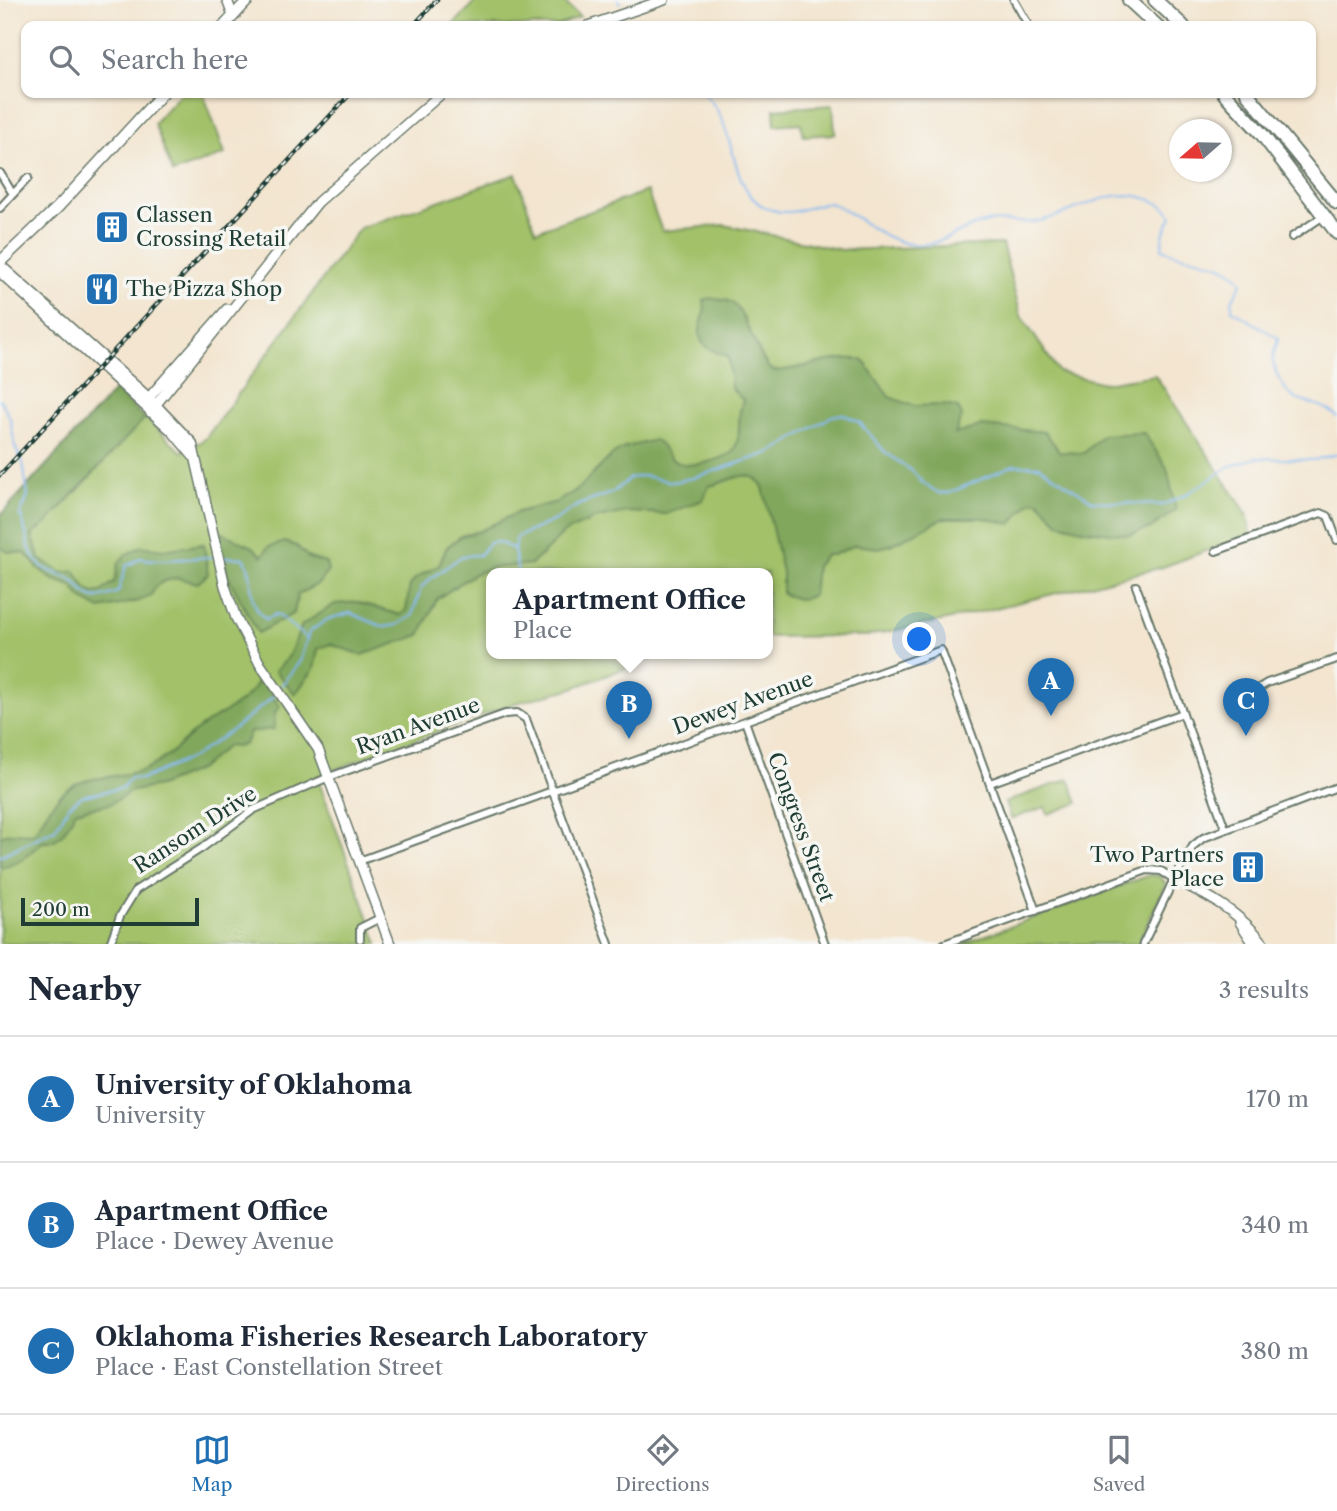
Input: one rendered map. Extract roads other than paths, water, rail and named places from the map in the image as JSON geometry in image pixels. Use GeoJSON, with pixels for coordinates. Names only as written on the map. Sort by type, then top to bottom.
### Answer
{"type":"FeatureCollection","features":[{"type":"Feature","properties":{"kind":"highway"},"geometry":{"type":"LineString","coordinates":[[1129,0],[1152,21]]}},
{"type":"Feature","properties":{"kind":"highway"},"geometry":{"type":"LineString","coordinates":[[1155,0],[1178,21]]}},
{"type":"Feature","properties":{"kind":"highway"},"geometry":{"type":"LineString","coordinates":[[1229,98],[1261,133],[1337,233]]}},
{"type":"Feature","properties":{"kind":"highway"},"geometry":{"type":"LineString","coordinates":[[1251,98],[1337,203]]}},
{"type":"Feature","properties":{"kind":"highway"},"geometry":{"type":"LineString","coordinates":[[1320,180],[1337,190]]}},
{"type":"Feature","properties":{"kind":"main road"},"geometry":{"type":"LineString","coordinates":[[227,0],[233,16]]}},
{"type":"Feature","properties":{"kind":"main road"},"geometry":{"type":"LineString","coordinates":[[228,21],[248,0]]}},
{"type":"Feature","properties":{"kind":"main road"},"geometry":{"type":"LineString","coordinates":[[603,21],[664,0]]}},
{"type":"Feature","properties":{"kind":"main road"},"geometry":{"type":"LineString","coordinates":[[158,98],[58,207],[0,265],[4,276],[70,339],[149,405],[186,445],[198,463],[219,562],[236,618],[266,673],[313,737],[390,944]]}},
{"type":"Feature","properties":{"kind":"main road"},"geometry":{"type":"LineString","coordinates":[[149,405],[318,202],[436,98]]}},
{"type":"Feature","properties":{"kind":"main road"},"geometry":{"type":"LineString","coordinates":[[1174,879],[1215,899],[1249,926],[1264,944]]}},
{"type":"Feature","properties":{"kind":"main road"},"geometry":{"type":"LineString","coordinates":[[1237,917],[1254,944]]}},
{"type":"Feature","properties":{"kind":"street"},"geometry":{"type":"LineString","coordinates":[[1014,0],[1026,21]]}},
{"type":"Feature","properties":{"kind":"street"},"geometry":{"type":"LineString","coordinates":[[0,173],[13,194]]}},
{"type":"Feature","properties":{"kind":"street"},"geometry":{"type":"LineString","coordinates":[[0,208],[28,178]]}},
{"type":"Feature","properties":{"kind":"street"},"geometry":{"type":"LineString","coordinates":[[1292,237],[1325,215]]}},
{"type":"Feature","properties":{"kind":"street"},"geometry":{"type":"LineString","coordinates":[[1216,551],[1314,515],[1326,514],[1337,540]]}},
{"type":"Feature","properties":{"kind":"street"},"geometry":{"type":"LineString","coordinates":[[1136,586],[1225,828]]}},
{"type":"Feature","properties":{"kind":"street","name":"Dewey Avenue"},"geometry":{"type":"LineString","coordinates":[[359,861],[941,650],[990,783]]}},
{"type":"Feature","properties":{"kind":"street"},"geometry":{"type":"LineString","coordinates":[[1252,703],[1261,686],[1337,659]]}},
{"type":"Feature","properties":{"kind":"street","name":"Ryan Avenue"},"geometry":{"type":"LineString","coordinates":[[329,777],[505,714],[520,713],[526,719],[552,791]]}},
{"type":"Feature","properties":{"kind":"street"},"geometry":{"type":"LineString","coordinates":[[1036,911],[990,783],[1183,713]]}},
{"type":"Feature","properties":{"kind":"street","name":"Congress Street"},"geometry":{"type":"LineString","coordinates":[[745,721],[825,944]]}},
{"type":"Feature","properties":{"kind":"street","name":"Ransom Drive"},"geometry":{"type":"LineString","coordinates":[[110,944],[127,901],[142,883],[202,848],[253,810],[329,777]]}},
{"type":"Feature","properties":{"kind":"street"},"geometry":{"type":"LineString","coordinates":[[1143,944],[1174,879],[1197,841],[1337,787]]}},
{"type":"Feature","properties":{"kind":"street"},"geometry":{"type":"LineString","coordinates":[[552,791],[609,944]]}},
{"type":"Feature","properties":{"kind":"street"},"geometry":{"type":"LineString","coordinates":[[944,944],[1147,870],[1161,871],[1174,879]]}},
{"type":"Feature","properties":{"kind":"street"},"geometry":{"type":"LineString","coordinates":[[360,939],[360,928],[380,918]]}},
{"type":"Feature","properties":{"kind":"waterway"},"geometry":{"type":"LineString","coordinates":[[707,98],[715,106],[743,182],[752,198],[767,208],[788,212],[830,203],[878,232],[910,244],[929,244],[987,222],[1034,222],[1049,219],[1092,202],[1120,195],[1135,196],[1157,203],[1166,208],[1172,216],[1163,235],[1162,249],[1216,264],[1235,274],[1242,282],[1232,301],[1232,310],[1278,338],[1273,356],[1274,365],[1286,390],[1300,401],[1321,406],[1337,417]]}},
{"type":"Feature","properties":{"kind":"waterway"},"geometry":{"type":"LineString","coordinates":[[0,399],[10,418],[15,447],[23,463],[28,496],[20,515],[30,550],[40,565],[70,579],[89,596],[97,598],[118,592],[126,566],[141,558],[165,560],[214,557]]}},
{"type":"Feature","properties":{"kind":"waterway"},"geometry":{"type":"LineString","coordinates":[[281,686],[300,661],[309,632],[328,619],[350,613],[384,627],[397,625],[412,616],[421,588],[429,580],[462,556],[479,555],[489,543],[498,542],[514,549],[517,537],[557,519],[578,505],[612,493],[630,478],[644,476],[673,482],[693,478],[772,452],[832,416],[843,414],[859,422],[885,452],[939,493],[949,493],[1014,465],[1039,466],[1093,501],[1163,505],[1187,494],[1230,466],[1256,458],[1314,460],[1337,454]]}},
{"type":"Feature","properties":{"kind":"waterway"},"geometry":{"type":"LineString","coordinates":[[514,550],[517,568]]}},
{"type":"Feature","properties":{"kind":"waterway"},"geometry":{"type":"LineString","coordinates":[[223,557],[244,558],[250,574],[255,605],[266,619],[277,614],[305,637]]}},
{"type":"Feature","properties":{"kind":"waterway"},"geometry":{"type":"LineString","coordinates":[[0,856],[55,829],[69,806],[82,796],[122,788],[130,778],[142,779],[193,757],[238,726],[276,694]]}},
{"type":"Feature","properties":{"kind":"railway"},"geometry":{"type":"LineString","coordinates":[[418,21],[437,0]]}},
{"type":"Feature","properties":{"kind":"railway"},"geometry":{"type":"LineString","coordinates":[[0,475],[346,98]]}},
{"type":"Feature","properties":{"kind":"place","name":"Classen Crossing Retail"},"geometry":{"type":"Point","coordinates":[112,227]}},
{"type":"Feature","properties":{"kind":"place","name":"The Pizza Shop"},"geometry":{"type":"Point","coordinates":[102,289]}},
{"type":"Feature","properties":{"kind":"place","name":"University of Oklahoma"},"geometry":{"type":"Point","coordinates":[1051,716]}},
{"type":"Feature","properties":{"kind":"place","name":"Oklahoma Fisheries Research Laboratory"},"geometry":{"type":"Point","coordinates":[1246,736]}},
{"type":"Feature","properties":{"kind":"place","name":"Apartment Office"},"geometry":{"type":"Point","coordinates":[629,739]}},
{"type":"Feature","properties":{"kind":"place","name":"Two Partners Place"},"geometry":{"type":"Point","coordinates":[1248,867]}}]}
